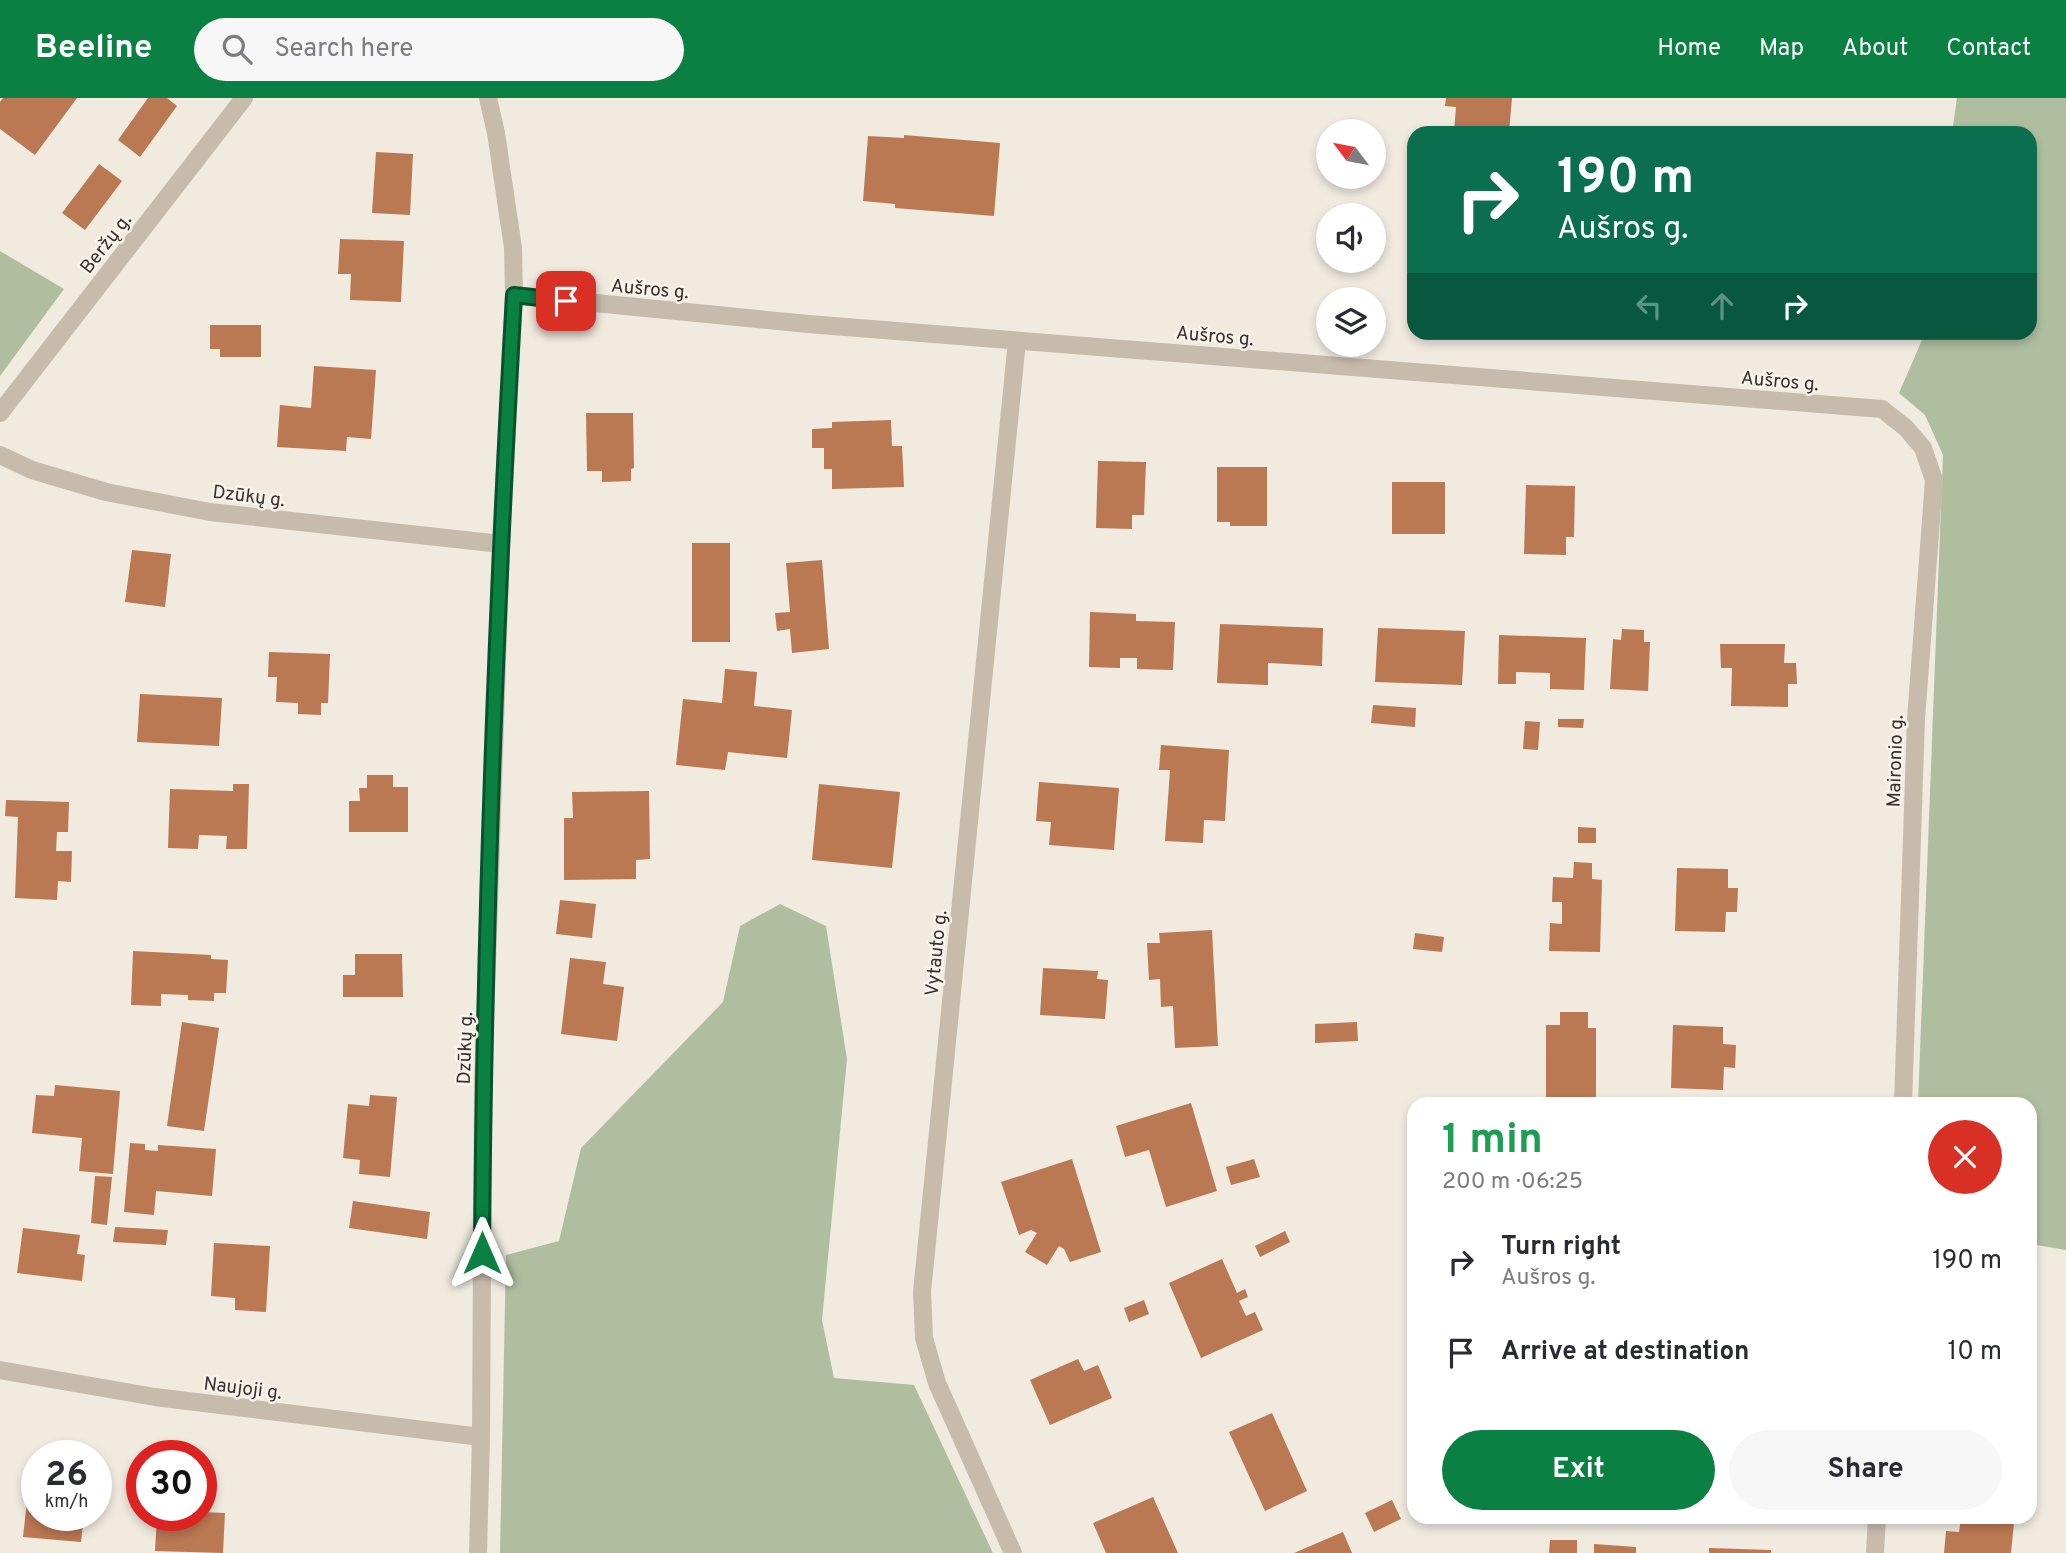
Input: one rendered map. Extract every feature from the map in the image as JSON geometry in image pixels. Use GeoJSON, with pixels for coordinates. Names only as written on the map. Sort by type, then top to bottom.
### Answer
{"type":"FeatureCollection","features":[{"type":"Feature","properties":{"kind":"street","name":"Beržų g."},"geometry":{"type":"LineString","coordinates":[[0,413],[244,98]]}},
{"type":"Feature","properties":{"kind":"street","name":"Dzūkų g."},"geometry":{"type":"LineString","coordinates":[[478,1553],[483,1083],[501,544],[514,295],[513,248],[496,133],[488,98]]}},
{"type":"Feature","properties":{"kind":"street","name":"Aušros g."},"geometry":{"type":"LineString","coordinates":[[514,295],[808,324],[1882,409],[1906,428]]}},
{"type":"Feature","properties":{"kind":"street","name":"Vytauto g."},"geometry":{"type":"LineString","coordinates":[[1013,1553],[937,1383],[924,1338],[922,1292],[1017,341]]}},
{"type":"Feature","properties":{"kind":"street","name":"Maironio g."},"geometry":{"type":"LineString","coordinates":[[1903,1097],[1916,719],[1934,480],[1923,448],[1906,428]]}},
{"type":"Feature","properties":{"kind":"street","name":"Dzūkų g."},"geometry":{"type":"LineString","coordinates":[[0,455],[32,470],[106,492],[210,512],[501,544]]}},
{"type":"Feature","properties":{"kind":"street","name":"Naujoji g."},"geometry":{"type":"LineString","coordinates":[[0,1370],[155,1397],[481,1437]]}},
{"type":"Feature","properties":{"kind":"street"},"geometry":{"type":"LineString","coordinates":[[1874,1553],[1876,1524]]}},
{"type":"Feature","properties":{"kind":"green space"},"geometry":{"type":"Polygon","coordinates":[[[1957,98],[2066,98],[2066,1250],[2037,1245],[2037,1097],[1918,1097],[1943,455],[1925,415],[1899,393],[1922,340],[2037,340],[2037,126],[1953,126],[1957,98]]]}},
{"type":"Feature","properties":{"kind":"green space"},"geometry":{"type":"Polygon","coordinates":[[[0,251],[64,289],[0,376],[0,251]]]}},
{"type":"Feature","properties":{"kind":"green space"},"geometry":{"type":"Polygon","coordinates":[[[780,904],[826,926],[847,1059],[822,1320],[834,1378],[914,1385],[993,1553],[500,1553],[506,1255],[559,1241],[581,1148],[723,1002],[740,926],[780,904]]]}},
{"type":"Feature","properties":{"kind":"building"},"geometry":{"type":"Polygon","coordinates":[[[3,98],[77,98],[35,155],[0,129],[0,102],[3,98]]]}},
{"type":"Feature","properties":{"kind":"building"},"geometry":{"type":"Polygon","coordinates":[[[148,98],[167,98],[177,106],[140,157],[118,140],[148,98]]]}},
{"type":"Feature","properties":{"kind":"building"},"geometry":{"type":"Polygon","coordinates":[[[1446,98],[1512,98],[1510,126],[1454,126],[1456,107],[1445,106],[1446,98]]]}},
{"type":"Feature","properties":{"kind":"building"},"geometry":{"type":"Polygon","coordinates":[[[904,135],[1000,143],[994,216],[895,208],[895,204],[863,201],[868,136],[904,138],[904,135]]]}},
{"type":"Feature","properties":{"kind":"building"},"geometry":{"type":"Polygon","coordinates":[[[376,152],[413,154],[410,215],[372,213],[376,152]]]}},
{"type":"Feature","properties":{"kind":"building"},"geometry":{"type":"Polygon","coordinates":[[[99,164],[122,181],[85,230],[62,213],[99,164]]]}},
{"type":"Feature","properties":{"kind":"building"},"geometry":{"type":"Polygon","coordinates":[[[340,239],[404,241],[401,302],[350,300],[351,274],[338,274],[340,239]]]}},
{"type":"Feature","properties":{"kind":"building"},"geometry":{"type":"Polygon","coordinates":[[[210,325],[261,325],[261,357],[220,357],[220,349],[210,349],[210,325]]]}},
{"type":"Feature","properties":{"kind":"building"},"geometry":{"type":"Polygon","coordinates":[[[314,366],[376,370],[371,439],[347,437],[346,451],[277,447],[280,405],[311,408],[314,366]]]}},
{"type":"Feature","properties":{"kind":"building"},"geometry":{"type":"Polygon","coordinates":[[[586,413],[633,413],[634,468],[631,469],[631,481],[602,482],[602,471],[587,471],[586,413]]]}},
{"type":"Feature","properties":{"kind":"building"},"geometry":{"type":"Polygon","coordinates":[[[891,420],[892,446],[902,446],[904,487],[832,489],[832,469],[824,469],[824,448],[812,448],[812,429],[832,428],[832,422],[891,420]]]}},
{"type":"Feature","properties":{"kind":"building"},"geometry":{"type":"Polygon","coordinates":[[[1098,461],[1146,462],[1144,515],[1132,515],[1132,529],[1096,528],[1098,461]]]}},
{"type":"Feature","properties":{"kind":"building"},"geometry":{"type":"Polygon","coordinates":[[[1217,467],[1267,467],[1267,526],[1230,526],[1230,522],[1217,522],[1217,467]]]}},
{"type":"Feature","properties":{"kind":"building"},"geometry":{"type":"Polygon","coordinates":[[[1392,482],[1445,482],[1445,534],[1392,534],[1392,482]]]}},
{"type":"Feature","properties":{"kind":"building"},"geometry":{"type":"Polygon","coordinates":[[[1526,485],[1575,486],[1574,537],[1566,537],[1566,555],[1524,554],[1526,485]]]}},
{"type":"Feature","properties":{"kind":"building"},"geometry":{"type":"Polygon","coordinates":[[[692,543],[730,543],[730,642],[692,642],[692,543]]]}},
{"type":"Feature","properties":{"kind":"building"},"geometry":{"type":"Polygon","coordinates":[[[132,550],[171,554],[165,607],[125,602],[132,550]]]}},
{"type":"Feature","properties":{"kind":"building"},"geometry":{"type":"Polygon","coordinates":[[[822,560],[829,649],[792,653],[790,629],[777,631],[775,613],[790,612],[786,563],[822,560]]]}},
{"type":"Feature","properties":{"kind":"building"},"geometry":{"type":"Polygon","coordinates":[[[1090,612],[1136,614],[1136,621],[1175,622],[1173,670],[1137,669],[1137,658],[1120,658],[1120,668],[1089,667],[1090,612]]]}},
{"type":"Feature","properties":{"kind":"building"},"geometry":{"type":"Polygon","coordinates":[[[1220,624],[1323,628],[1322,666],[1268,663],[1268,685],[1217,683],[1220,624]]]}},
{"type":"Feature","properties":{"kind":"building"},"geometry":{"type":"Polygon","coordinates":[[[1378,628],[1465,631],[1462,685],[1375,682],[1378,628]]]}},
{"type":"Feature","properties":{"kind":"building"},"geometry":{"type":"Polygon","coordinates":[[[1622,629],[1644,630],[1644,642],[1650,642],[1648,691],[1610,689],[1613,639],[1621,640],[1622,629]]]}},
{"type":"Feature","properties":{"kind":"building"},"geometry":{"type":"Polygon","coordinates":[[[1499,635],[1586,638],[1584,690],[1550,689],[1550,673],[1516,672],[1516,684],[1498,684],[1499,635]]]}},
{"type":"Feature","properties":{"kind":"building"},"geometry":{"type":"Polygon","coordinates":[[[1720,644],[1785,644],[1784,663],[1796,663],[1797,684],[1788,684],[1788,707],[1731,706],[1732,668],[1721,668],[1720,644]]]}},
{"type":"Feature","properties":{"kind":"building"},"geometry":{"type":"Polygon","coordinates":[[[269,652],[330,654],[328,703],[321,703],[321,715],[298,714],[298,703],[276,702],[277,677],[268,677],[269,652]]]}},
{"type":"Feature","properties":{"kind":"building"},"geometry":{"type":"Polygon","coordinates":[[[725,669],[757,672],[754,706],[792,710],[787,758],[728,752],[725,770],[676,765],[683,699],[722,703],[725,669]]]}},
{"type":"Feature","properties":{"kind":"building"},"geometry":{"type":"Polygon","coordinates":[[[140,694],[222,698],[219,746],[137,742],[140,694]]]}},
{"type":"Feature","properties":{"kind":"building"},"geometry":{"type":"Polygon","coordinates":[[[1373,705],[1416,708],[1415,727],[1371,723],[1373,705]]]}},
{"type":"Feature","properties":{"kind":"building"},"geometry":{"type":"Polygon","coordinates":[[[1558,719],[1584,719],[1583,728],[1558,727],[1558,719]]]}},
{"type":"Feature","properties":{"kind":"building"},"geometry":{"type":"Polygon","coordinates":[[[1525,721],[1540,722],[1538,750],[1523,749],[1525,721]]]}},
{"type":"Feature","properties":{"kind":"building"},"geometry":{"type":"Polygon","coordinates":[[[1161,745],[1229,750],[1225,821],[1204,820],[1203,843],[1165,841],[1170,770],[1159,770],[1161,745]]]}},
{"type":"Feature","properties":{"kind":"building"},"geometry":{"type":"Polygon","coordinates":[[[367,775],[393,775],[393,787],[408,787],[408,832],[349,832],[349,801],[360,801],[359,788],[367,788],[367,775]]]}},
{"type":"Feature","properties":{"kind":"building"},"geometry":{"type":"Polygon","coordinates":[[[1039,782],[1119,788],[1114,850],[1049,845],[1051,822],[1036,821],[1039,782]]]}},
{"type":"Feature","properties":{"kind":"building"},"geometry":{"type":"Polygon","coordinates":[[[233,784],[249,784],[247,849],[226,849],[227,836],[199,835],[198,849],[168,848],[170,789],[233,791],[233,784]]]}},
{"type":"Feature","properties":{"kind":"building"},"geometry":{"type":"Polygon","coordinates":[[[819,784],[900,792],[892,868],[812,860],[819,784]]]}},
{"type":"Feature","properties":{"kind":"building"},"geometry":{"type":"Polygon","coordinates":[[[649,791],[650,859],[636,860],[636,879],[564,880],[564,818],[573,818],[572,792],[649,791]]]}},
{"type":"Feature","properties":{"kind":"building"},"geometry":{"type":"Polygon","coordinates":[[[6,800],[69,802],[68,832],[57,832],[56,851],[72,851],[71,882],[58,881],[57,900],[15,898],[18,817],[5,816],[6,800]]]}},
{"type":"Feature","properties":{"kind":"building"},"geometry":{"type":"Polygon","coordinates":[[[1578,827],[1596,828],[1596,843],[1578,843],[1578,827]]]}},
{"type":"Feature","properties":{"kind":"building"},"geometry":{"type":"Polygon","coordinates":[[[1574,862],[1592,863],[1592,879],[1602,880],[1600,952],[1549,951],[1550,923],[1562,924],[1562,902],[1552,902],[1553,877],[1573,878],[1574,862]]]}},
{"type":"Feature","properties":{"kind":"building"},"geometry":{"type":"Polygon","coordinates":[[[1677,868],[1728,869],[1728,888],[1738,888],[1737,912],[1726,912],[1725,932],[1675,931],[1677,868]]]}},
{"type":"Feature","properties":{"kind":"building"},"geometry":{"type":"Polygon","coordinates":[[[560,900],[596,904],[592,938],[556,934],[560,900]]]}},
{"type":"Feature","properties":{"kind":"building"},"geometry":{"type":"Polygon","coordinates":[[[1212,930],[1218,1046],[1175,1048],[1173,1006],[1161,1007],[1160,979],[1149,980],[1147,943],[1160,943],[1159,933],[1212,930]]]}},
{"type":"Feature","properties":{"kind":"building"},"geometry":{"type":"Polygon","coordinates":[[[1415,933],[1444,937],[1442,952],[1413,949],[1415,933]]]}},
{"type":"Feature","properties":{"kind":"building"},"geometry":{"type":"Polygon","coordinates":[[[133,951],[211,955],[211,959],[228,960],[226,993],[214,993],[214,1001],[188,1000],[188,995],[161,994],[161,1006],[131,1005],[133,951]]]}},
{"type":"Feature","properties":{"kind":"building"},"geometry":{"type":"Polygon","coordinates":[[[355,954],[402,954],[403,997],[343,997],[343,975],[355,975],[355,954]]]}},
{"type":"Feature","properties":{"kind":"building"},"geometry":{"type":"Polygon","coordinates":[[[570,958],[606,962],[603,984],[624,987],[617,1041],[561,1034],[570,958]]]}},
{"type":"Feature","properties":{"kind":"building"},"geometry":{"type":"Polygon","coordinates":[[[1043,968],[1098,971],[1097,979],[1108,980],[1105,1019],[1040,1015],[1043,968]]]}},
{"type":"Feature","properties":{"kind":"building"},"geometry":{"type":"Polygon","coordinates":[[[1560,1012],[1588,1012],[1588,1028],[1596,1028],[1596,1097],[1546,1097],[1546,1025],[1560,1025],[1560,1012]]]}},
{"type":"Feature","properties":{"kind":"building"},"geometry":{"type":"Polygon","coordinates":[[[182,1022],[219,1028],[204,1131],[167,1126],[182,1022]]]}},
{"type":"Feature","properties":{"kind":"building"},"geometry":{"type":"Polygon","coordinates":[[[1357,1022],[1358,1041],[1315,1043],[1315,1024],[1357,1022]]]}},
{"type":"Feature","properties":{"kind":"building"},"geometry":{"type":"Polygon","coordinates":[[[1673,1025],[1723,1027],[1723,1044],[1736,1045],[1735,1068],[1724,1067],[1723,1090],[1671,1088],[1673,1025]]]}},
{"type":"Feature","properties":{"kind":"building"},"geometry":{"type":"Polygon","coordinates":[[[55,1085],[120,1091],[113,1174],[79,1171],[82,1138],[32,1133],[36,1095],[54,1096],[55,1085]]]}},
{"type":"Feature","properties":{"kind":"building"},"geometry":{"type":"Polygon","coordinates":[[[370,1095],[397,1097],[390,1177],[359,1174],[360,1160],[343,1158],[348,1104],[369,1106],[370,1095]]]}},
{"type":"Feature","properties":{"kind":"building"},"geometry":{"type":"Polygon","coordinates":[[[1191,1103],[1217,1191],[1166,1207],[1149,1150],[1125,1157],[1116,1126],[1191,1103]]]}},
{"type":"Feature","properties":{"kind":"building"},"geometry":{"type":"Polygon","coordinates":[[[130,1143],[145,1144],[145,1150],[158,1151],[158,1145],[216,1149],[212,1196],[156,1191],[154,1215],[124,1212],[130,1143]]]}},
{"type":"Feature","properties":{"kind":"building"},"geometry":{"type":"Polygon","coordinates":[[[1072,1159],[1101,1252],[1070,1262],[1064,1249],[1059,1246],[1047,1265],[1025,1252],[1037,1233],[1031,1230],[1019,1235],[1001,1182],[1072,1159]]]}},
{"type":"Feature","properties":{"kind":"building"},"geometry":{"type":"Polygon","coordinates":[[[1254,1159],[1260,1177],[1231,1185],[1226,1167],[1254,1159]]]}},
{"type":"Feature","properties":{"kind":"building"},"geometry":{"type":"Polygon","coordinates":[[[95,1176],[112,1177],[107,1225],[91,1223],[95,1176]]]}},
{"type":"Feature","properties":{"kind":"building"},"geometry":{"type":"Polygon","coordinates":[[[353,1201],[430,1212],[427,1239],[349,1228],[353,1201]]]}},
{"type":"Feature","properties":{"kind":"building"},"geometry":{"type":"Polygon","coordinates":[[[115,1227],[168,1230],[166,1245],[113,1242],[115,1227]]]}},
{"type":"Feature","properties":{"kind":"building"},"geometry":{"type":"Polygon","coordinates":[[[23,1228],[80,1235],[77,1254],[85,1255],[82,1281],[17,1273],[23,1228]]]}},
{"type":"Feature","properties":{"kind":"building"},"geometry":{"type":"Polygon","coordinates":[[[1285,1231],[1290,1242],[1260,1257],[1255,1246],[1285,1231]]]}},
{"type":"Feature","properties":{"kind":"building"},"geometry":{"type":"Polygon","coordinates":[[[214,1243],[270,1246],[266,1312],[235,1310],[235,1298],[211,1296],[214,1243]]]}},
{"type":"Feature","properties":{"kind":"building"},"geometry":{"type":"Polygon","coordinates":[[[1222,1259],[1237,1293],[1245,1289],[1248,1297],[1239,1301],[1246,1316],[1255,1312],[1263,1330],[1201,1358],[1169,1283],[1222,1259]]]}},
{"type":"Feature","properties":{"kind":"building"},"geometry":{"type":"Polygon","coordinates":[[[1144,1300],[1149,1314],[1129,1322],[1124,1308],[1144,1300]]]}},
{"type":"Feature","properties":{"kind":"building"},"geometry":{"type":"Polygon","coordinates":[[[1078,1359],[1084,1371],[1098,1365],[1112,1398],[1050,1425],[1030,1380],[1078,1359]]]}},
{"type":"Feature","properties":{"kind":"building"},"geometry":{"type":"Polygon","coordinates":[[[1272,1413],[1307,1491],[1265,1511],[1229,1432],[1272,1413]]]}},
{"type":"Feature","properties":{"kind":"building"},"geometry":{"type":"Polygon","coordinates":[[[1153,1497],[1178,1553],[1106,1553],[1093,1523],[1153,1497]]]}},
{"type":"Feature","properties":{"kind":"building"},"geometry":{"type":"Polygon","coordinates":[[[1392,1500],[1401,1519],[1374,1532],[1365,1513],[1392,1500]]]}},
{"type":"Feature","properties":{"kind":"building"},"geometry":{"type":"Polygon","coordinates":[[[217,1513],[225,1513],[223,1553],[155,1551],[156,1531],[217,1531],[217,1513]]]}},
{"type":"Feature","properties":{"kind":"building"},"geometry":{"type":"Polygon","coordinates":[[[1960,1524],[2014,1524],[2011,1553],[1944,1553],[1946,1531],[1959,1532],[1960,1524]]]}},
{"type":"Feature","properties":{"kind":"building"},"geometry":{"type":"Polygon","coordinates":[[[24,1531],[82,1531],[81,1542],[23,1537],[24,1531]]]}},
{"type":"Feature","properties":{"kind":"building"},"geometry":{"type":"Polygon","coordinates":[[[1343,1532],[1352,1553],[1294,1553],[1343,1532]]]}},
{"type":"Feature","properties":{"kind":"building"},"geometry":{"type":"Polygon","coordinates":[[[1550,1540],[1577,1540],[1577,1553],[1549,1553],[1550,1540]]]}},
{"type":"Feature","properties":{"kind":"building"},"geometry":{"type":"Polygon","coordinates":[[[1594,1544],[1636,1547],[1636,1553],[1594,1553],[1594,1544]]]}},
{"type":"Feature","properties":{"kind":"building"},"geometry":{"type":"Polygon","coordinates":[[[1709,1548],[1771,1550],[1771,1553],[1709,1553],[1709,1548]]]}},
{"type":"Feature","properties":{"kind":"route"},"geometry":{"type":"LineString","coordinates":[[482,1253],[483,1083],[501,544],[514,295],[566,301]]}}]}
